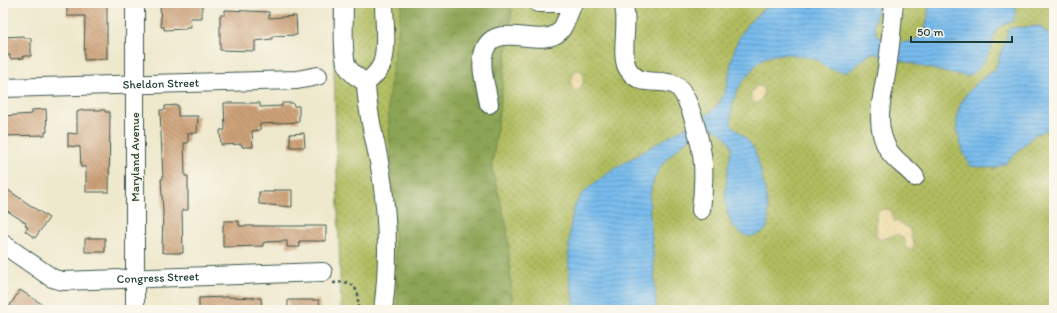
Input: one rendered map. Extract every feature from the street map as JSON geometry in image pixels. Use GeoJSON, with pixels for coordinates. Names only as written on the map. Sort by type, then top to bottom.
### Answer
{"type":"FeatureCollection","features":[{"type":"Feature","properties":{"kind":"street","name":"Maryland Avenue"},"geometry":{"type":"LineString","coordinates":[[134,3],[135,310]]}},
{"type":"Feature","properties":{"kind":"street"},"geometry":{"type":"LineString","coordinates":[[344,3],[345,55],[347,65],[353,74],[366,83]]}},
{"type":"Feature","properties":{"kind":"street"},"geometry":{"type":"LineString","coordinates":[[366,83],[374,76],[382,64],[384,54],[384,3]]}},
{"type":"Feature","properties":{"kind":"street"},"geometry":{"type":"LineString","coordinates":[[538,3],[568,3]]}},
{"type":"Feature","properties":{"kind":"street"},"geometry":{"type":"LineString","coordinates":[[489,104],[483,72],[483,56],[486,45],[490,41],[501,37],[542,37],[556,34],[562,27],[573,3]]}},
{"type":"Feature","properties":{"kind":"street"},"geometry":{"type":"LineString","coordinates":[[623,3],[626,19],[625,57],[629,70],[641,80],[671,84],[678,87],[686,97],[698,139],[703,164],[701,210]]}},
{"type":"Feature","properties":{"kind":"street"},"geometry":{"type":"LineString","coordinates":[[894,3],[888,62],[880,103],[884,138],[893,156],[915,177]]}},
{"type":"Feature","properties":{"kind":"street","name":"Sheldon Street"},"geometry":{"type":"LineString","coordinates":[[3,88],[135,83],[296,80],[318,76]]}},
{"type":"Feature","properties":{"kind":"street"},"geometry":{"type":"LineString","coordinates":[[366,83],[369,124],[381,171],[385,199],[387,244],[383,310]]}},
{"type":"Feature","properties":{"kind":"street","name":"Congress Street"},"geometry":{"type":"LineString","coordinates":[[3,244],[52,278],[62,281],[136,278],[326,278]]}},
{"type":"Feature","properties":{"kind":"path"},"geometry":{"type":"LineString","coordinates":[[326,278],[345,282],[354,286],[358,294],[358,310]]}},
{"type":"Feature","properties":{"kind":"green space"},"geometry":{"type":"Polygon","coordinates":[[[332,3],[1054,3],[1054,310],[341,310],[332,3]]]}},
{"type":"Feature","properties":{"kind":"green space"},"geometry":{"type":"Polygon","coordinates":[[[402,3],[508,3],[512,10],[492,168],[507,227],[513,310],[398,310],[388,101],[402,3]]]}},
{"type":"Feature","properties":{"kind":"sand"},"geometry":{"type":"Polygon","coordinates":[[[577,70],[582,71],[583,82],[577,91],[572,88],[571,80],[573,74],[577,70]]]}},
{"type":"Feature","properties":{"kind":"sand"},"geometry":{"type":"Polygon","coordinates":[[[756,86],[761,86],[764,90],[762,98],[757,103],[751,101],[751,93],[756,86]]]}},
{"type":"Feature","properties":{"kind":"sand"},"geometry":{"type":"Polygon","coordinates":[[[882,209],[891,210],[894,220],[909,228],[914,244],[913,249],[907,249],[904,239],[899,235],[879,239],[876,234],[877,213],[882,209]]]}},
{"type":"Feature","properties":{"kind":"water"},"geometry":{"type":"Polygon","coordinates":[[[772,3],[878,3],[874,25],[877,36],[888,41],[895,42],[908,42],[920,36],[924,31],[927,21],[929,3],[1015,3],[1016,12],[1013,21],[997,28],[988,55],[981,65],[969,76],[944,72],[871,53],[848,72],[832,69],[824,66],[818,60],[805,56],[782,54],[767,57],[761,60],[739,87],[736,93],[733,104],[731,124],[749,142],[757,156],[767,202],[768,223],[766,229],[754,236],[748,236],[741,233],[734,226],[729,217],[726,206],[726,181],[732,147],[722,133],[705,126],[683,143],[670,156],[658,171],[652,186],[650,194],[650,209],[656,310],[577,310],[571,287],[569,256],[572,217],[578,200],[595,182],[639,154],[700,119],[715,108],[725,91],[732,57],[739,38],[748,24],[772,3]]]}},
{"type":"Feature","properties":{"kind":"water"},"geometry":{"type":"Polygon","coordinates":[[[1040,26],[1054,40],[1054,127],[1034,135],[1006,163],[995,168],[970,166],[963,151],[957,124],[958,112],[962,100],[981,80],[995,70],[1009,28],[1040,26]]]}},
{"type":"Feature","properties":{"kind":"building"},"geometry":{"type":"Polygon","coordinates":[[[67,3],[104,3],[104,5],[107,5],[107,59],[84,60],[85,16],[67,16],[67,3]]]}},
{"type":"Feature","properties":{"kind":"building"},"geometry":{"type":"Polygon","coordinates":[[[160,3],[202,3],[202,18],[190,18],[191,27],[186,27],[186,29],[164,30],[164,27],[161,27],[160,3]]]}},
{"type":"Feature","properties":{"kind":"building"},"geometry":{"type":"Polygon","coordinates":[[[225,10],[269,12],[269,18],[296,16],[297,35],[272,36],[272,39],[255,41],[255,51],[220,50],[220,15],[225,15],[225,10]]]}},
{"type":"Feature","properties":{"kind":"building"},"geometry":{"type":"Polygon","coordinates":[[[24,36],[24,38],[31,38],[31,56],[10,59],[10,55],[3,56],[3,37],[24,36]]]}},
{"type":"Feature","properties":{"kind":"building"},"geometry":{"type":"Polygon","coordinates":[[[224,103],[260,103],[260,107],[282,106],[282,103],[293,103],[294,106],[299,106],[299,122],[260,124],[260,130],[252,131],[253,147],[242,147],[242,144],[221,145],[220,130],[225,130],[224,103]]]}},
{"type":"Feature","properties":{"kind":"building"},"geometry":{"type":"Polygon","coordinates":[[[178,105],[178,116],[198,116],[197,133],[188,133],[188,143],[184,143],[185,176],[188,176],[188,210],[182,210],[183,253],[166,253],[162,252],[163,211],[161,179],[163,179],[160,110],[165,110],[165,106],[178,105]]]}},
{"type":"Feature","properties":{"kind":"building"},"geometry":{"type":"Polygon","coordinates":[[[46,109],[47,132],[45,132],[45,135],[3,136],[3,116],[32,114],[32,110],[46,109]]]}},
{"type":"Feature","properties":{"kind":"building"},"geometry":{"type":"Polygon","coordinates":[[[82,110],[105,110],[105,112],[110,112],[109,192],[86,192],[86,167],[81,167],[80,147],[68,146],[68,133],[77,134],[77,112],[82,110]]]}},
{"type":"Feature","properties":{"kind":"building"},"geometry":{"type":"Polygon","coordinates":[[[304,133],[305,147],[290,147],[290,134],[304,133]]]}},
{"type":"Feature","properties":{"kind":"building"},"geometry":{"type":"Polygon","coordinates":[[[8,190],[49,218],[35,238],[25,231],[28,227],[25,225],[26,223],[3,208],[3,196],[8,190]]]}},
{"type":"Feature","properties":{"kind":"building"},"geometry":{"type":"Polygon","coordinates":[[[274,190],[292,190],[292,207],[259,204],[259,192],[274,192],[274,190]]]}},
{"type":"Feature","properties":{"kind":"building"},"geometry":{"type":"Polygon","coordinates":[[[224,221],[239,221],[239,226],[326,226],[326,241],[299,241],[300,247],[287,247],[287,241],[266,242],[263,243],[263,246],[223,247],[224,221]]]}},
{"type":"Feature","properties":{"kind":"building"},"geometry":{"type":"Polygon","coordinates":[[[105,238],[105,252],[85,252],[85,239],[105,238]]]}},
{"type":"Feature","properties":{"kind":"building"},"geometry":{"type":"Polygon","coordinates":[[[20,290],[51,310],[7,310],[20,290]]]}},
{"type":"Feature","properties":{"kind":"building"},"geometry":{"type":"Polygon","coordinates":[[[199,298],[261,298],[262,310],[199,310],[199,298]]]}},
{"type":"Feature","properties":{"kind":"building"},"geometry":{"type":"Polygon","coordinates":[[[288,300],[319,300],[320,310],[288,310],[288,300]]]}}]}
